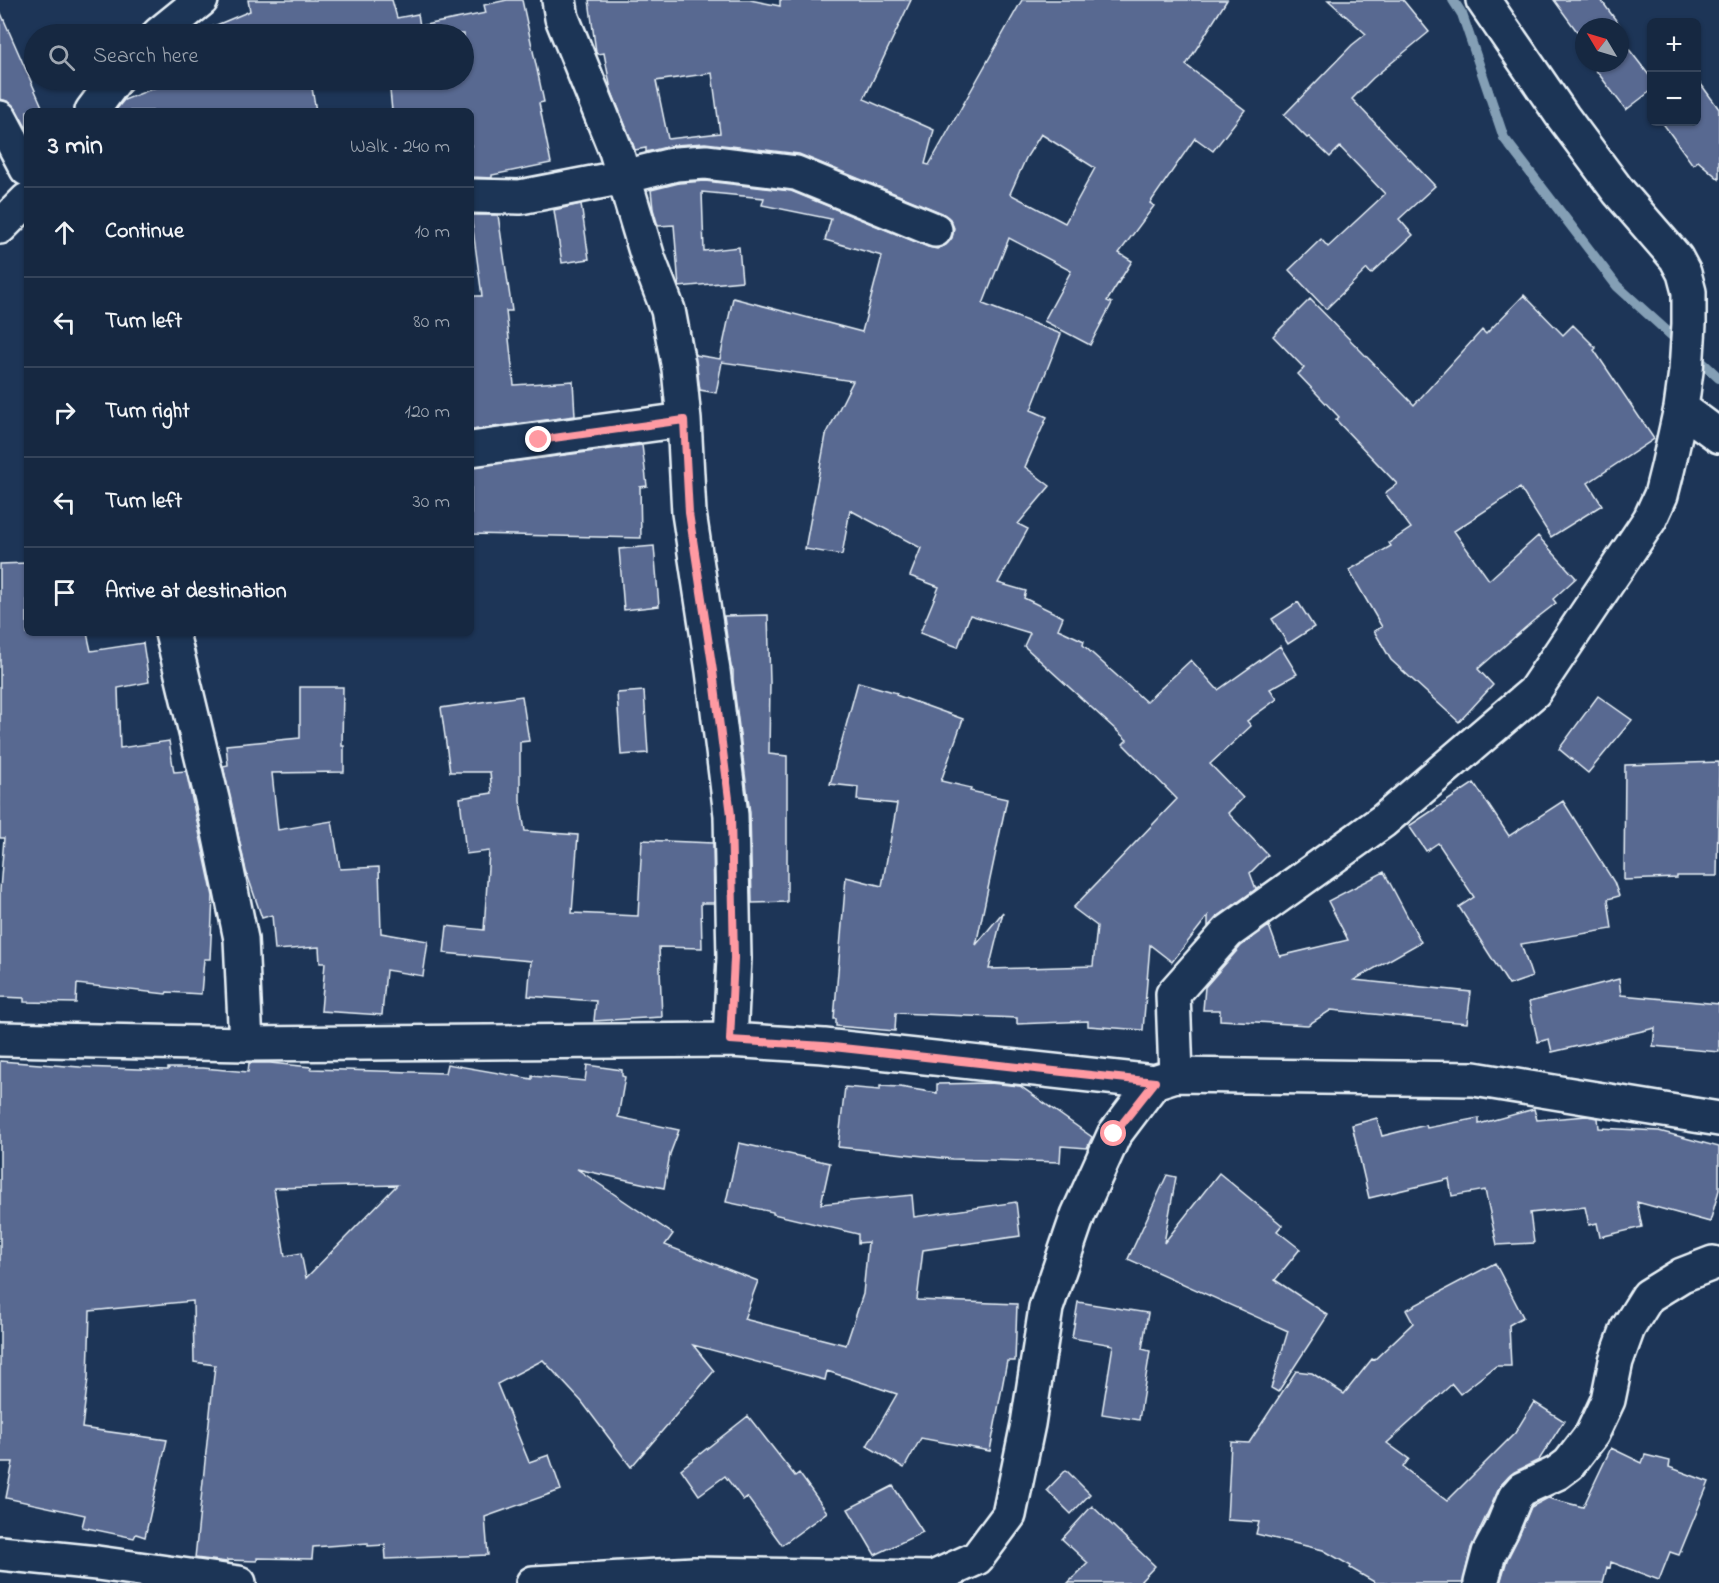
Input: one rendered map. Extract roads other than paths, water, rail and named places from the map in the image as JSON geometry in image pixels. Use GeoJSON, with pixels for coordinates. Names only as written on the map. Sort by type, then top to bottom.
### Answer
{"type":"FeatureCollection","features":[{"type":"Feature","properties":{"kind":"street"},"geometry":{"type":"LineString","coordinates":[[171,24],[201,0]]}},
{"type":"Feature","properties":{"kind":"street"},"geometry":{"type":"LineString","coordinates":[[559,0],[562,18],[616,151],[648,258],[668,310],[678,369],[684,420],[689,513],[713,671],[731,815],[734,958],[730,1040]]}},
{"type":"Feature","properties":{"kind":"street"},"geometry":{"type":"LineString","coordinates":[[533,1583],[694,1574],[959,1577],[977,1558],[1009,1515],[1028,1424],[1046,1308],[1078,1215],[1114,1134],[1165,1079],[1173,994],[1228,932],[1383,821],[1534,692],[1650,519],[1661,495],[1681,408],[1689,324],[1689,292],[1684,273],[1676,258],[1618,191],[1570,127],[1483,0]]}},
{"type":"Feature","properties":{"kind":"street"},"geometry":{"type":"LineString","coordinates":[[94,108],[108,90]]}},
{"type":"Feature","properties":{"kind":"street"},"geometry":{"type":"LineString","coordinates":[[0,118],[24,163]]}},
{"type":"Feature","properties":{"kind":"street"},"geometry":{"type":"LineString","coordinates":[[474,196],[520,196],[624,177],[676,164],[706,162],[796,173],[935,230]]}},
{"type":"Feature","properties":{"kind":"street"},"geometry":{"type":"LineString","coordinates":[[0,227],[24,203]]}},
{"type":"Feature","properties":{"kind":"street"},"geometry":{"type":"LineString","coordinates":[[1681,408],[1719,436]]}},
{"type":"Feature","properties":{"kind":"street"},"geometry":{"type":"LineString","coordinates":[[474,449],[684,420]]}},
{"type":"Feature","properties":{"kind":"street"},"geometry":{"type":"LineString","coordinates":[[172,636],[213,803],[241,939],[246,1044]]}},
{"type":"Feature","properties":{"kind":"street"},"geometry":{"type":"LineString","coordinates":[[0,1040],[246,1044],[730,1040],[824,1046],[1165,1079],[1474,1079],[1719,1119]]}},
{"type":"Feature","properties":{"kind":"street"},"geometry":{"type":"LineString","coordinates":[[1481,1583],[1489,1553],[1515,1497],[1522,1489],[1557,1473],[1569,1464],[1592,1434],[1608,1400],[1616,1361],[1628,1328],[1648,1296],[1682,1275],[1713,1263]]}},
{"type":"Feature","properties":{"kind":"street"},"geometry":{"type":"LineString","coordinates":[[0,1554],[97,1563],[239,1583]]}},
{"type":"Feature","properties":{"kind":"waterway"},"geometry":{"type":"LineString","coordinates":[[1453,0],[1462,14],[1504,138],[1617,286],[1681,344]]}},
{"type":"Feature","properties":{"kind":"waterway"},"geometry":{"type":"LineString","coordinates":[[1693,354],[1719,378]]}}]}
